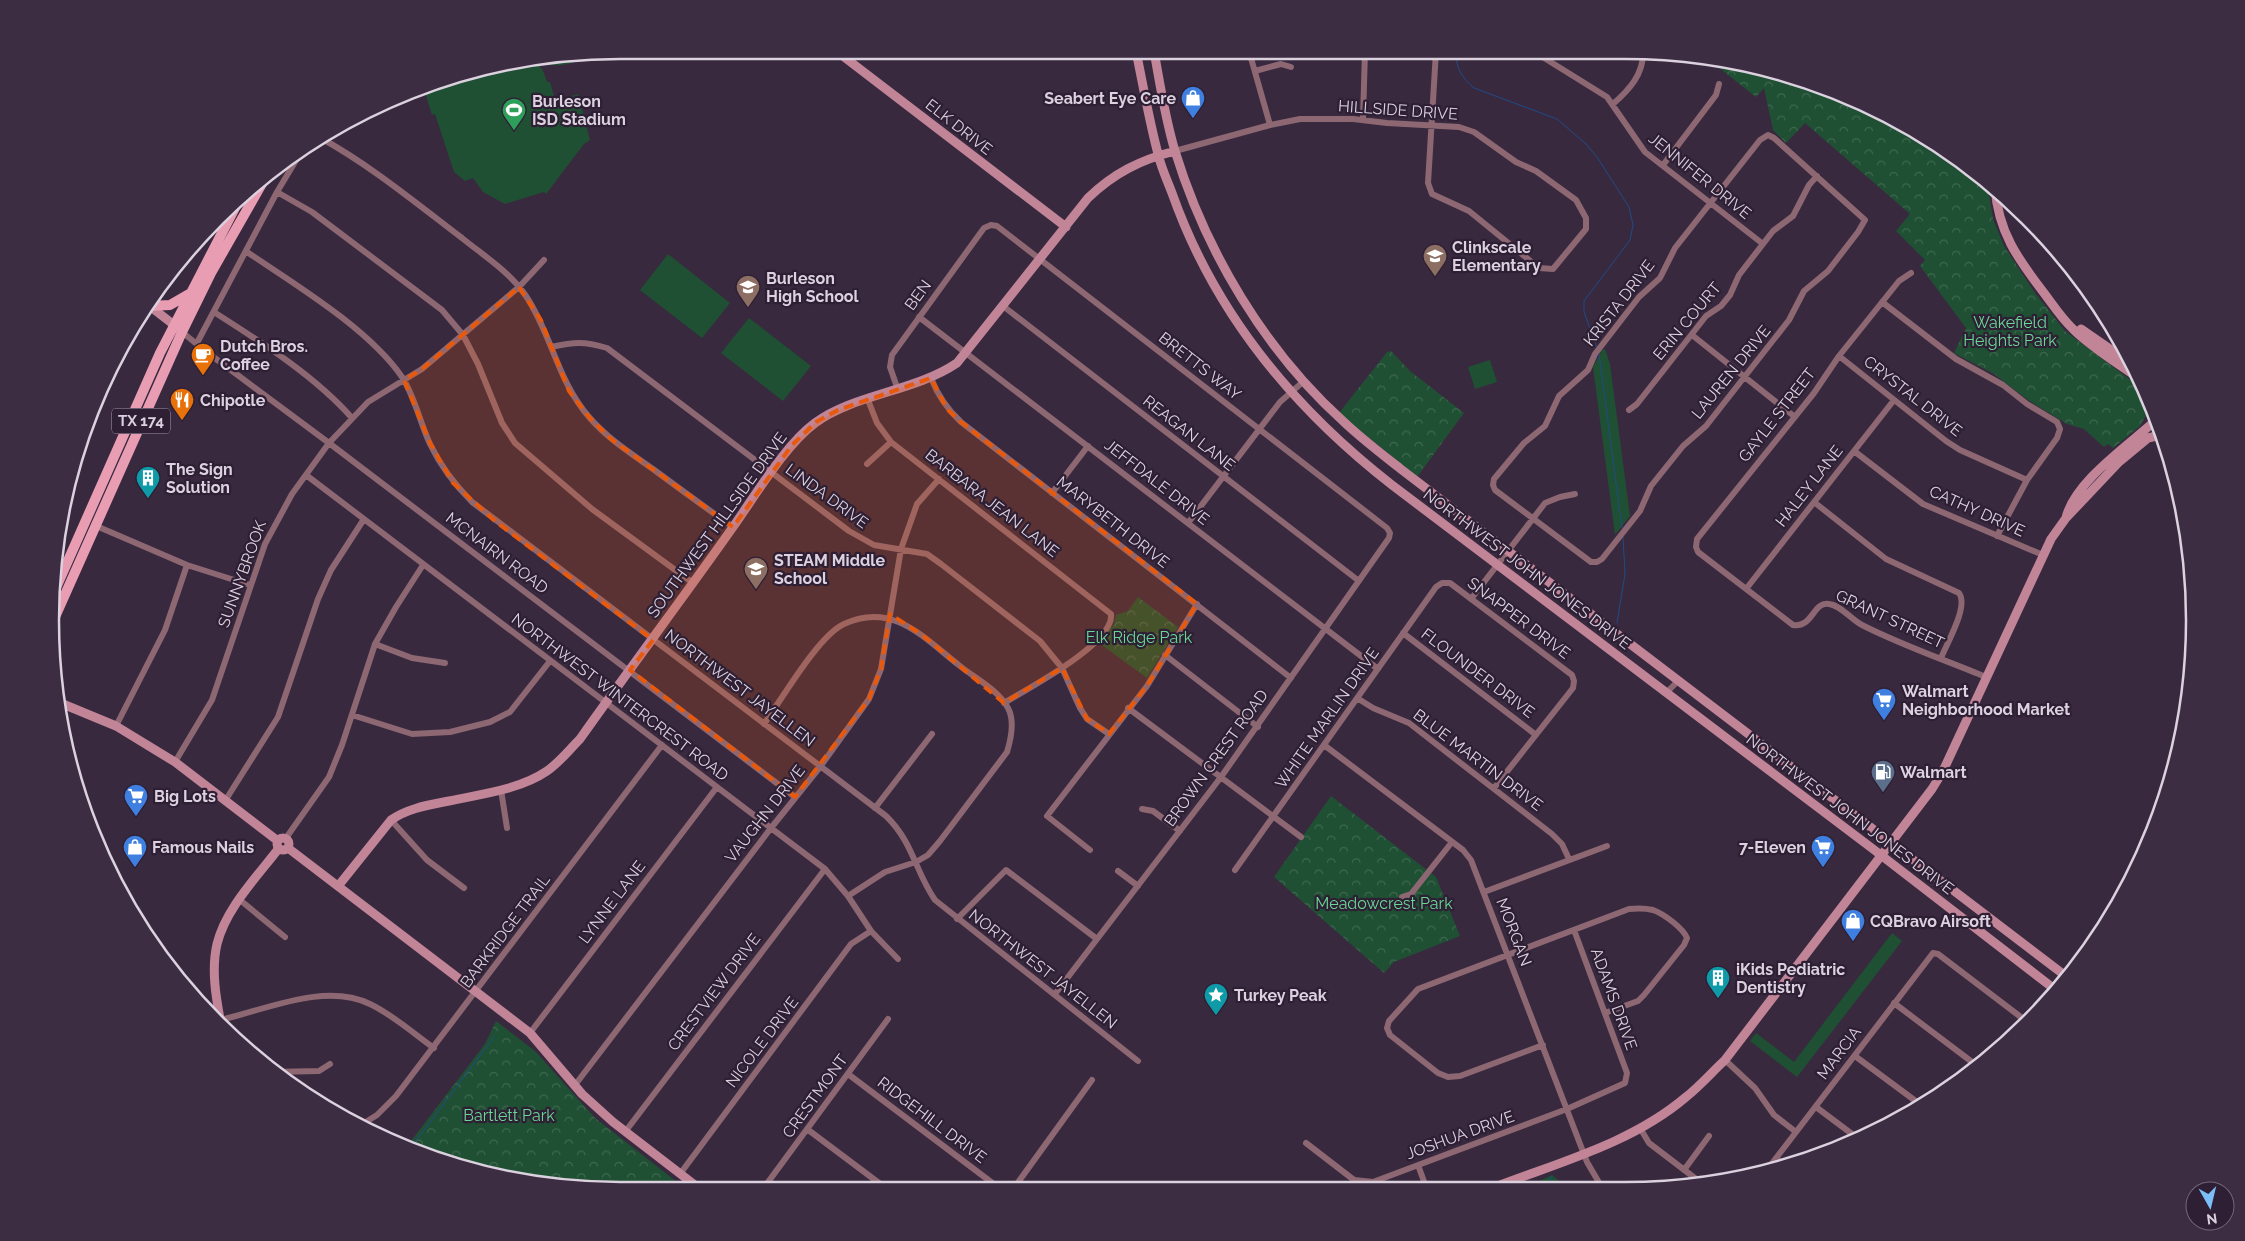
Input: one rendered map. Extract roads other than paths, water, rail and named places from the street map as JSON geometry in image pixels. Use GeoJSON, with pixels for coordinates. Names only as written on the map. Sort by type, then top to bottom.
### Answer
{"type":"FeatureCollection","features":[{"type":"Feature","properties":{"kind":"main road","name":"ELK DRIVE"},"geometry":{"type":"LineString","coordinates":[[847,59],[1066,227]]}},
{"type":"Feature","properties":{"kind":"main road","name":"NORTHWEST JOHN JONES DRIVE"},"geometry":{"type":"LineString","coordinates":[[1138,59],[1158,155],[1196,252],[1220,296],[1256,351],[1290,392],[1332,436],[1359,459],[2051,986]]}},
{"type":"Feature","properties":{"kind":"main road","name":"NORTHWEST JOHN JONES DRIVE"},"geometry":{"type":"LineString","coordinates":[[1156,59],[1175,151],[1199,215],[1237,290],[1270,340],[1304,381],[1350,428],[1402,470],[2061,973]]}},
{"type":"Feature","properties":{"kind":"main road","name":"SOUTHWEST HILLSIDE DRIVE"},"geometry":{"type":"LineString","coordinates":[[339,885],[391,820],[401,813],[501,790],[533,778],[560,761],[580,739],[792,445],[812,426],[832,412],[930,378],[957,363],[1088,198],[1105,181],[1130,166],[1158,155],[1175,151]]}},
{"type":"Feature","properties":{"kind":"main road","name":"TX 174"},"geometry":{"type":"LineString","coordinates":[[59,606],[94,525],[182,332],[211,273],[256,193]]}},
{"type":"Feature","properties":{"kind":"main road"},"geometry":{"type":"LineString","coordinates":[[1997,200],[2001,221],[2017,257],[2068,324],[2087,341],[2127,370]]}},
{"type":"Feature","properties":{"kind":"main road"},"geometry":{"type":"LineString","coordinates":[[2003,205],[2016,247],[2070,320],[2119,355]]}},
{"type":"Feature","properties":{"kind":"main road","name":"TX 174"},"geometry":{"type":"LineString","coordinates":[[61,577],[173,325],[231,216]]}},
{"type":"Feature","properties":{"kind":"main road"},"geometry":{"type":"LineString","coordinates":[[155,305],[170,305],[190,293]]}},
{"type":"Feature","properties":{"kind":"main road"},"geometry":{"type":"LineString","coordinates":[[153,309],[182,332]]}},
{"type":"Feature","properties":{"kind":"main road"},"geometry":{"type":"LineString","coordinates":[[2066,518],[2068,506],[2080,490],[2112,458],[2150,425]]}},
{"type":"Feature","properties":{"kind":"main road"},"geometry":{"type":"LineString","coordinates":[[1508,1182],[1584,1154],[1640,1128],[1686,1098],[1725,1060],[1932,789],[1943,771],[2042,555],[2066,518],[2119,462],[2148,438],[2155,436]]}},
{"type":"Feature","properties":{"kind":"main road"},"geometry":{"type":"LineString","coordinates":[[66,705],[116,726],[175,762],[339,885],[530,1033],[582,1094],[625,1132],[691,1182]]}},
{"type":"Feature","properties":{"kind":"main road"},"geometry":{"type":"LineString","coordinates":[[219,1014],[214,977],[217,943],[228,918],[240,900],[283,844]]}},
{"type":"Feature","properties":{"kind":"street"},"geometry":{"type":"LineString","coordinates":[[1251,59],[1270,125]]}},
{"type":"Feature","properties":{"kind":"street"},"geometry":{"type":"LineString","coordinates":[[1363,119],[1365,59]]}},
{"type":"Feature","properties":{"kind":"street"},"geometry":{"type":"LineString","coordinates":[[1431,126],[1435,59]]}},
{"type":"Feature","properties":{"kind":"street","name":"JENNIFER DRIVE"},"geometry":{"type":"LineString","coordinates":[[1546,59],[1597,89],[1613,104],[1639,146],[1763,244]]}},
{"type":"Feature","properties":{"kind":"street"},"geometry":{"type":"LineString","coordinates":[[1613,104],[1629,90],[1637,76],[1642,60]]}},
{"type":"Feature","properties":{"kind":"street"},"geometry":{"type":"LineString","coordinates":[[1254,71],[1281,64],[1291,67]]}},
{"type":"Feature","properties":{"kind":"street"},"geometry":{"type":"LineString","coordinates":[[1662,165],[1716,95],[1719,84]]}},
{"type":"Feature","properties":{"kind":"street","name":"HILLSIDE DRIVE"},"geometry":{"type":"LineString","coordinates":[[1175,151],[1270,125],[1300,120],[1363,119],[1387,123],[1459,127],[1474,132],[1516,162],[1536,171],[1576,200],[1586,218],[1586,229],[1553,269],[1539,268],[1469,211],[1435,196],[1430,191],[1428,183],[1431,126]]}},
{"type":"Feature","properties":{"kind":"street","name":"KRISTA DRIVE"},"geometry":{"type":"LineString","coordinates":[[1532,518],[1495,490],[1493,485],[1494,479],[1520,448],[1544,426],[1559,396],[1588,370],[1595,354],[1639,298],[1660,278],[1669,256],[1760,140],[1768,135],[1774,138],[1817,176]]}},
{"type":"Feature","properties":{"kind":"street"},"geometry":{"type":"LineString","coordinates":[[327,142],[342,150],[433,216],[507,274],[519,286],[541,320],[569,391],[590,418],[611,439],[733,527]]}},
{"type":"Feature","properties":{"kind":"street"},"geometry":{"type":"LineString","coordinates":[[197,344],[277,192],[294,164]]}},
{"type":"Feature","properties":{"kind":"street","name":"LAUREN DRIVE"},"geometry":{"type":"LineString","coordinates":[[1532,518],[1591,562],[1597,562],[1602,559],[1640,511],[1651,486],[1683,446],[1706,426],[1790,320],[1804,292],[1828,271],[1865,220],[1817,176]]}},
{"type":"Feature","properties":{"kind":"street","name":"ERIN COURT"},"geometry":{"type":"LineString","coordinates":[[1628,410],[1637,404],[1706,316],[1721,306],[1730,295],[1739,275],[1773,231],[1792,216],[1808,185],[1817,176]]}},
{"type":"Feature","properties":{"kind":"street"},"geometry":{"type":"LineString","coordinates":[[277,192],[312,212],[442,310],[463,335],[478,364],[502,423],[515,443],[592,509],[693,583]]}},
{"type":"Feature","properties":{"kind":"street","name":"BRETTS WAY"},"geometry":{"type":"LineString","coordinates":[[991,225],[997,226],[1040,259],[1387,528],[1390,533]]}},
{"type":"Feature","properties":{"kind":"street","name":"BEN"},"geometry":{"type":"LineString","coordinates":[[898,390],[890,360],[892,355],[984,228],[991,225]]}},
{"type":"Feature","properties":{"kind":"street","name":"NORTHWEST JAYELLEN"},"geometry":{"type":"LineString","coordinates":[[247,252],[299,286],[375,345],[389,359],[404,380],[430,443],[443,470],[453,484],[495,520],[875,808],[896,826],[904,836],[927,888],[935,900],[1138,1062]]}},
{"type":"Feature","properties":{"kind":"street","name":"SUNNYBROOK"},"geometry":{"type":"LineString","coordinates":[[175,762],[212,700],[250,585],[277,518],[329,443],[368,402],[422,369],[519,286],[544,260]]}},
{"type":"Feature","properties":{"kind":"street","name":"GAYLE STREET"},"geometry":{"type":"LineString","coordinates":[[1696,547],[1698,539],[1795,417],[1839,356],[1899,281],[1912,273]]}},
{"type":"Feature","properties":{"kind":"street"},"geometry":{"type":"LineString","coordinates":[[1882,302],[1956,359],[1987,375],[2027,404],[2057,422],[2060,429],[2057,438],[2027,480],[1997,536]]}},
{"type":"Feature","properties":{"kind":"street","name":"REAGAN LANE"},"geometry":{"type":"LineString","coordinates":[[1004,306],[1359,581]]}},
{"type":"Feature","properties":{"kind":"street"},"geometry":{"type":"LineString","coordinates":[[214,312],[258,340],[337,401],[352,418]]}},
{"type":"Feature","properties":{"kind":"street","name":"JEFFDALE DRIVE"},"geometry":{"type":"LineString","coordinates":[[919,317],[1378,669]]}},
{"type":"Feature","properties":{"kind":"street","name":"MCNAIRN ROAD"},"geometry":{"type":"LineString","coordinates":[[182,332],[795,797]]}},
{"type":"Feature","properties":{"kind":"street"},"geometry":{"type":"LineString","coordinates":[[1692,335],[1795,417]]}},
{"type":"Feature","properties":{"kind":"street","name":"LINDA DRIVE"},"geometry":{"type":"LineString","coordinates":[[551,347],[581,342],[606,348],[859,537],[874,545],[926,554],[941,564],[1040,641],[1062,668],[1080,708],[1087,718],[1109,734]]}},
{"type":"Feature","properties":{"kind":"street","name":"CRYSTAL DRIVE"},"geometry":{"type":"LineString","coordinates":[[1839,356],[1946,441],[1960,450],[2027,480]]}},
{"type":"Feature","properties":{"kind":"street","name":"MARYBETH DRIVE"},"geometry":{"type":"LineString","coordinates":[[930,378],[937,394],[947,409],[961,422],[1291,678]]}},
{"type":"Feature","properties":{"kind":"street"},"geometry":{"type":"LineString","coordinates":[[1188,523],[1290,392],[1304,381]]}},
{"type":"Feature","properties":{"kind":"street","name":"BARBARA JEAN LANE"},"geometry":{"type":"LineString","coordinates":[[868,400],[877,423],[891,442],[1110,612],[1112,617],[1110,623],[1090,648],[1062,668]]}},
{"type":"Feature","properties":{"kind":"street","name":"HALEY LANE"},"geometry":{"type":"LineString","coordinates":[[1746,589],[1894,400]]}},
{"type":"Feature","properties":{"kind":"street"},"geometry":{"type":"LineString","coordinates":[[867,464],[891,442]]}},
{"type":"Feature","properties":{"kind":"street"},"geometry":{"type":"LineString","coordinates":[[1052,493],[1088,446]]}},
{"type":"Feature","properties":{"kind":"street","name":"CATHY DRIVE"},"geometry":{"type":"LineString","coordinates":[[1854,451],[1924,504],[2042,555]]}},
{"type":"Feature","properties":{"kind":"street","name":"NORTHWEST WINTERCREST ROAD"},"geometry":{"type":"LineString","coordinates":[[306,475],[825,869],[848,896],[870,931],[898,959]]}},
{"type":"Feature","properties":{"kind":"street","name":"VAUGHN DRIVE"},"geometry":{"type":"LineString","coordinates":[[575,1084],[820,766],[869,698],[881,669],[901,549],[917,504],[938,479]]}},
{"type":"Feature","properties":{"kind":"street"},"geometry":{"type":"LineString","coordinates":[[1470,599],[1545,503],[1574,494]]}},
{"type":"Feature","properties":{"kind":"street"},"geometry":{"type":"LineString","coordinates":[[1814,502],[1886,560],[1959,593],[1962,598],[1962,607],[1941,658]]}},
{"type":"Feature","properties":{"kind":"street"},"geometry":{"type":"LineString","coordinates":[[225,801],[278,717],[318,599],[331,570],[364,519]]}},
{"type":"Feature","properties":{"kind":"street"},"geometry":{"type":"LineString","coordinates":[[94,525],[187,565],[250,585]]}},
{"type":"Feature","properties":{"kind":"street","name":"BROWN CREST ROAD"},"geometry":{"type":"LineString","coordinates":[[1055,994],[1222,777],[1389,538],[1390,533]]}},
{"type":"Feature","properties":{"kind":"street","name":"GRANT STREET"},"geometry":{"type":"LineString","coordinates":[[1696,547],[1698,552],[1793,625],[1799,626],[1806,623],[1821,605],[1827,603],[1834,605],[1863,625],[1986,677]]}},
{"type":"Feature","properties":{"kind":"street"},"geometry":{"type":"LineString","coordinates":[[283,844],[329,777],[342,745],[376,644],[423,564]]}},
{"type":"Feature","properties":{"kind":"street"},"geometry":{"type":"LineString","coordinates":[[116,726],[165,630],[187,565]]}},
{"type":"Feature","properties":{"kind":"street","name":"SNAPPER DRIVE"},"geometry":{"type":"LineString","coordinates":[[1442,583],[1450,583],[1572,675],[1574,681],[1573,688],[1536,735]]}},
{"type":"Feature","properties":{"kind":"street","name":"WHITE MARLIN DRIVE"},"geometry":{"type":"LineString","coordinates":[[1235,870],[1436,587],[1442,583]]}},
{"type":"Feature","properties":{"kind":"street"},"geometry":{"type":"LineString","coordinates":[[1090,850],[1047,816],[1128,708],[1147,686],[1197,604]]}},
{"type":"Feature","properties":{"kind":"street"},"geometry":{"type":"LineString","coordinates":[[764,724],[827,635],[836,628],[857,619],[878,617],[902,622],[922,635],[998,694],[1009,709],[1011,738],[1007,752],[928,855],[916,862],[885,872],[848,896]]}},
{"type":"Feature","properties":{"kind":"street","name":"FLOUNDER DRIVE"},"geometry":{"type":"LineString","coordinates":[[1403,633],[1536,735]]}},
{"type":"Feature","properties":{"kind":"street"},"geometry":{"type":"LineString","coordinates":[[376,644],[412,658],[445,663]]}},
{"type":"Feature","properties":{"kind":"street"},"geometry":{"type":"LineString","coordinates":[[1165,655],[1258,726]]}},
{"type":"Feature","properties":{"kind":"street"},"geometry":{"type":"LineString","coordinates":[[352,715],[412,734],[450,732],[490,722],[510,712],[550,661]]}},
{"type":"Feature","properties":{"kind":"street"},"geometry":{"type":"LineString","coordinates":[[1004,703],[1062,668]]}},
{"type":"Feature","properties":{"kind":"street"},"geometry":{"type":"LineString","coordinates":[[1666,693],[1678,681]]}},
{"type":"Feature","properties":{"kind":"street","name":"BLUE MARTIN DRIVE"},"geometry":{"type":"LineString","coordinates":[[1357,698],[1409,723],[1552,834],[1562,844],[1569,859]]}},
{"type":"Feature","properties":{"kind":"street"},"geometry":{"type":"LineString","coordinates":[[1128,708],[1301,837]]}},
{"type":"Feature","properties":{"kind":"street"},"geometry":{"type":"LineString","coordinates":[[875,808],[932,734]]}},
{"type":"Feature","properties":{"kind":"street"},"geometry":{"type":"LineString","coordinates":[[1494,788],[1536,735]]}},
{"type":"Feature","properties":{"kind":"street","name":"BARKRIDGE TRAIL"},"geometry":{"type":"LineString","coordinates":[[367,1121],[377,1115],[396,1096],[434,1048],[662,745]]}},
{"type":"Feature","properties":{"kind":"street","name":"MORGAN"},"geometry":{"type":"LineString","coordinates":[[1324,745],[1463,850],[1471,860],[1584,1154],[1599,1182]]}},
{"type":"Feature","properties":{"kind":"street","name":"LYNNE LANE"},"geometry":{"type":"LineString","coordinates":[[530,1033],[717,787]]}},
{"type":"Feature","properties":{"kind":"street"},"geometry":{"type":"LineString","coordinates":[[501,790],[508,828]]}},
{"type":"Feature","properties":{"kind":"street"},"geometry":{"type":"LineString","coordinates":[[1142,809],[1153,811],[1180,831]]}},
{"type":"Feature","properties":{"kind":"street"},"geometry":{"type":"LineString","coordinates":[[391,820],[427,860],[464,888]]}},
{"type":"Feature","properties":{"kind":"street"},"geometry":{"type":"LineString","coordinates":[[1402,897],[1411,894],[1452,842]]}},
{"type":"Feature","properties":{"kind":"street"},"geometry":{"type":"LineString","coordinates":[[1484,892],[1607,846]]}},
{"type":"Feature","properties":{"kind":"street","name":"CRESTVIEW DRIVE"},"geometry":{"type":"LineString","coordinates":[[625,1132],[825,869]]}},
{"type":"Feature","properties":{"kind":"street"},"geometry":{"type":"LineString","coordinates":[[957,919],[1006,870],[1097,939]]}},
{"type":"Feature","properties":{"kind":"street"},"geometry":{"type":"LineString","coordinates":[[1118,871],[1138,886]]}},
{"type":"Feature","properties":{"kind":"street"},"geometry":{"type":"LineString","coordinates":[[240,900],[285,937]]}},
{"type":"Feature","properties":{"kind":"street"},"geometry":{"type":"LineString","coordinates":[[1543,1045],[1460,1076],[1448,1077],[1438,1073],[1390,1035],[1387,1028],[1389,1021],[1418,989],[1630,909],[1643,908],[1656,911],[1684,932],[1687,938],[1638,1001],[1605,1013]]}},
{"type":"Feature","properties":{"kind":"street","name":"ADAMS DRIVE"},"geometry":{"type":"LineString","coordinates":[[1574,930],[1628,1078]]}},
{"type":"Feature","properties":{"kind":"street","name":"NICOLE DRIVE"},"geometry":{"type":"LineString","coordinates":[[680,1174],[851,944],[870,931]]}},
{"type":"Feature","properties":{"kind":"street","name":"MARCIA"},"geometry":{"type":"LineString","coordinates":[[1773,1162],[1933,953],[1938,954],[2022,1018]]}},
{"type":"Feature","properties":{"kind":"street"},"geometry":{"type":"LineString","coordinates":[[226,1020],[314,996],[334,995],[368,1003],[387,1014],[434,1048]]}},
{"type":"Feature","properties":{"kind":"street"},"geometry":{"type":"LineString","coordinates":[[1894,1003],[1972,1062]]}},
{"type":"Feature","properties":{"kind":"street","name":"CRESTMONT"},"geometry":{"type":"LineString","coordinates":[[771,1182],[807,1129],[888,1019]]}},
{"type":"Feature","properties":{"kind":"street"},"geometry":{"type":"LineString","coordinates":[[1855,1056],[1915,1101]]}},
{"type":"Feature","properties":{"kind":"street"},"geometry":{"type":"LineString","coordinates":[[1725,1060],[1755,1088],[1774,1115],[1796,1132]]}},
{"type":"Feature","properties":{"kind":"street"},"geometry":{"type":"LineString","coordinates":[[287,1072],[319,1071],[330,1064]]}},
{"type":"Feature","properties":{"kind":"street","name":"RIDGEHILL DRIVE"},"geometry":{"type":"LineString","coordinates":[[848,1074],[991,1182]]}},
{"type":"Feature","properties":{"kind":"street","name":"JOSHUA DRIVE"},"geometry":{"type":"LineString","coordinates":[[1306,1143],[1354,1180],[1373,1182],[1567,1109],[1625,1082],[1628,1078]]}},
{"type":"Feature","properties":{"kind":"street"},"geometry":{"type":"LineString","coordinates":[[1018,1182],[1092,1080]]}},
{"type":"Feature","properties":{"kind":"street"},"geometry":{"type":"LineString","coordinates":[[1816,1107],[1851,1134]]}},
{"type":"Feature","properties":{"kind":"street"},"geometry":{"type":"LineString","coordinates":[[1640,1128],[1650,1143],[1694,1177]]}},
{"type":"Feature","properties":{"kind":"street"},"geometry":{"type":"LineString","coordinates":[[807,1129],[878,1182]]}},
{"type":"Feature","properties":{"kind":"street"},"geometry":{"type":"LineString","coordinates":[[1684,1170],[1709,1136]]}},
{"type":"Feature","properties":{"kind":"street"},"geometry":{"type":"LineString","coordinates":[[1418,1165],[1424,1182]]}},
{"type":"Feature","properties":{"kind":"waterway"},"geometry":{"type":"LineString","coordinates":[[1457,59],[1460,72],[1474,88],[1557,119],[1586,144],[1597,157],[1629,207],[1633,225],[1630,240],[1584,301],[1584,312],[1597,348]]}},
{"type":"Feature","properties":{"kind":"waterway"},"geometry":{"type":"LineString","coordinates":[[1599,354],[1622,528]]}},
{"type":"Feature","properties":{"kind":"waterway"},"geometry":{"type":"LineString","coordinates":[[1617,623],[1625,574],[1623,537]]}},
{"type":"Feature","properties":{"kind":"waterway"},"geometry":{"type":"LineString","coordinates":[[415,1142],[494,1037]]}},
{"type":"Feature","properties":{"kind":"waterway"},"geometry":{"type":"LineString","coordinates":[[1549,1182],[1552,1176]]}},
{"type":"Feature","properties":{"kind":"place","name":"Seabert Eye Care"},"geometry":{"type":"Point","coordinates":[1193,119]}},
{"type":"Feature","properties":{"kind":"place","name":"Burleson ISD Stadium"},"geometry":{"type":"Point","coordinates":[514,131]}},
{"type":"Feature","properties":{"kind":"place","name":"Clinkscale Elementary"},"geometry":{"type":"Point","coordinates":[1435,277]}},
{"type":"Feature","properties":{"kind":"place","name":"Burleson High School"},"geometry":{"type":"Point","coordinates":[748,308]}},
{"type":"Feature","properties":{"kind":"place","name":"Dutch Bros. Coffee"},"geometry":{"type":"Point","coordinates":[203,376]}},
{"type":"Feature","properties":{"kind":"place","name":"Chipotle"},"geometry":{"type":"Point","coordinates":[182,421]}},
{"type":"Feature","properties":{"kind":"place","name":"The Sign Solution"},"geometry":{"type":"Point","coordinates":[148,499]}},
{"type":"Feature","properties":{"kind":"place","name":"STEAM Middle School"},"geometry":{"type":"Point","coordinates":[756,590]}},
{"type":"Feature","properties":{"kind":"place","name":"Walmart Neighborhood Market"},"geometry":{"type":"Point","coordinates":[1884,721]}},
{"type":"Feature","properties":{"kind":"place","name":"Walmart"},"geometry":{"type":"Point","coordinates":[1883,793]}},
{"type":"Feature","properties":{"kind":"place","name":"Big Lots"},"geometry":{"type":"Point","coordinates":[136,817]}},
{"type":"Feature","properties":{"kind":"place","name":"Famous Nails"},"geometry":{"type":"Point","coordinates":[135,868]}},
{"type":"Feature","properties":{"kind":"place","name":"7-Eleven"},"geometry":{"type":"Point","coordinates":[1823,868]}},
{"type":"Feature","properties":{"kind":"place","name":"CQBravo Airsoft"},"geometry":{"type":"Point","coordinates":[1853,942]}},
{"type":"Feature","properties":{"kind":"place","name":"iKids Pediatric Dentistry"},"geometry":{"type":"Point","coordinates":[1718,999]}},
{"type":"Feature","properties":{"kind":"place","name":"Turkey Peak"},"geometry":{"type":"Point","coordinates":[1216,1016]}},
{"type":"Feature","properties":{"kind":"park label","name":"Wakefield Heights Park"},"geometry":{"type":"Point","coordinates":[2010,331]}},
{"type":"Feature","properties":{"kind":"park label","name":"Elk Ridge Park"},"geometry":{"type":"Point","coordinates":[1139,637]}},
{"type":"Feature","properties":{"kind":"park label","name":"Meadowcrest Park"},"geometry":{"type":"Point","coordinates":[1384,903]}},
{"type":"Feature","properties":{"kind":"park label","name":"Bartlett Park"},"geometry":{"type":"Point","coordinates":[509,1115]}}]}
